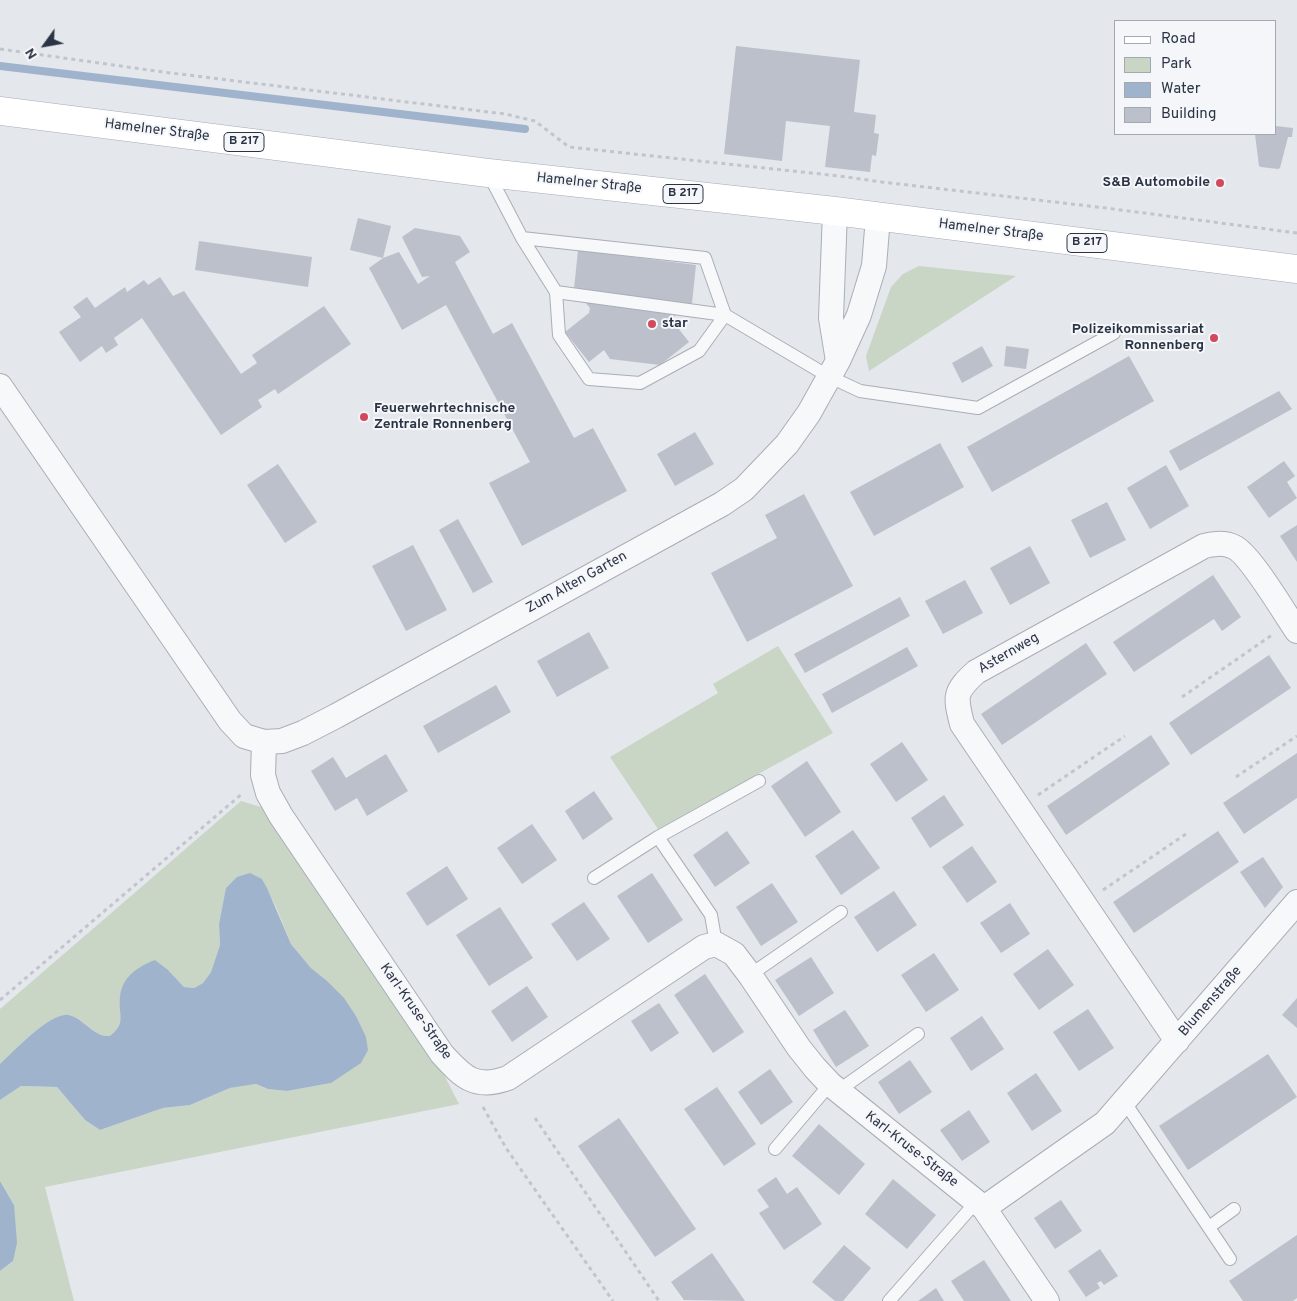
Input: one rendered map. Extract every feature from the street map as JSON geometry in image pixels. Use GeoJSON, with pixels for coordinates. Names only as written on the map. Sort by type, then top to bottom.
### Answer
{"type":"FeatureCollection","features":[{"type":"Feature","properties":{"kind":"main road","name":"Hamelner Straße"},"geometry":{"type":"LineString","coordinates":[[0,111],[488,173],[835,210],[1297,269]]}},
{"type":"Feature","properties":{"kind":"street"},"geometry":{"type":"LineString","coordinates":[[834,369],[831,318],[835,210]]}},
{"type":"Feature","properties":{"kind":"street","name":"Zum Alten Garten"},"geometry":{"type":"LineString","coordinates":[[264,742],[282,741],[303,733],[722,504],[744,490],[787,444],[809,413],[834,369],[859,315],[874,266],[878,217]]}},
{"type":"Feature","properties":{"kind":"street"},"geometry":{"type":"LineString","coordinates":[[0,386],[230,721],[244,736],[264,742]]}},
{"type":"Feature","properties":{"kind":"street","name":"Asternweg"},"geometry":{"type":"LineString","coordinates":[[1177,1041],[962,724],[956,702],[962,685],[976,672],[1204,546],[1222,543],[1236,548],[1251,563],[1294,627]]}},
{"type":"Feature","properties":{"kind":"street","name":"Karl-Kruse-Straße"},"geometry":{"type":"LineString","coordinates":[[264,742],[263,775],[268,793],[281,816],[437,1046],[459,1072],[473,1081]]}},
{"type":"Feature","properties":{"kind":"street","name":"Blumenstraße"},"geometry":{"type":"LineString","coordinates":[[980,1205],[1105,1123],[1297,902]]}},
{"type":"Feature","properties":{"kind":"street"},"geometry":{"type":"LineString","coordinates":[[473,1081],[495,1083],[508,1078],[690,956],[704,947],[716,944]]}},
{"type":"Feature","properties":{"kind":"street","name":"Karl-Kruse-Straße"},"geometry":{"type":"LineString","coordinates":[[716,944],[734,954],[799,1048],[814,1068],[834,1088],[980,1205],[1048,1301]]}},
{"type":"Feature","properties":{"kind":"lane"},"geometry":{"type":"LineString","coordinates":[[488,173],[522,238],[556,292],[559,335],[589,378],[640,382],[699,351],[725,315]]}},
{"type":"Feature","properties":{"kind":"lane"},"geometry":{"type":"LineString","coordinates":[[522,238],[705,258],[725,315]]}},
{"type":"Feature","properties":{"kind":"lane"},"geometry":{"type":"LineString","coordinates":[[556,292],[725,315],[834,369],[860,391],[978,408],[1114,332]]}},
{"type":"Feature","properties":{"kind":"lane"},"geometry":{"type":"LineString","coordinates":[[594,878],[658,837],[759,781]]}},
{"type":"Feature","properties":{"kind":"lane"},"geometry":{"type":"LineString","coordinates":[[658,837],[711,915],[716,944]]}},
{"type":"Feature","properties":{"kind":"lane"},"geometry":{"type":"LineString","coordinates":[[750,975],[840,912]]}},
{"type":"Feature","properties":{"kind":"lane"},"geometry":{"type":"LineString","coordinates":[[775,1149],[834,1088],[918,1034]]}},
{"type":"Feature","properties":{"kind":"lane"},"geometry":{"type":"LineString","coordinates":[[1124,1101],[1230,1259]]}},
{"type":"Feature","properties":{"kind":"lane"},"geometry":{"type":"LineString","coordinates":[[889,1301],[980,1205]]}},
{"type":"Feature","properties":{"kind":"lane"},"geometry":{"type":"LineString","coordinates":[[1209,1227],[1234,1209]]}},
{"type":"Feature","properties":{"kind":"path"},"geometry":{"type":"LineString","coordinates":[[0,49],[163,72],[505,114],[535,122],[569,147],[839,176],[1297,233]]}},
{"type":"Feature","properties":{"kind":"path"},"geometry":{"type":"LineString","coordinates":[[1182,697],[1294,627]]}},
{"type":"Feature","properties":{"kind":"path"},"geometry":{"type":"LineString","coordinates":[[1019,808],[1126,736]]}},
{"type":"Feature","properties":{"kind":"path"},"geometry":{"type":"LineString","coordinates":[[1236,777],[1297,736]]}},
{"type":"Feature","properties":{"kind":"path"},"geometry":{"type":"LineString","coordinates":[[0,1000],[263,775]]}},
{"type":"Feature","properties":{"kind":"path"},"geometry":{"type":"LineString","coordinates":[[1084,904],[1186,834]]}},
{"type":"Feature","properties":{"kind":"path"},"geometry":{"type":"LineString","coordinates":[[473,1081],[485,1113],[506,1148],[613,1301]]}},
{"type":"Feature","properties":{"kind":"path"},"geometry":{"type":"LineString","coordinates":[[535,1118],[659,1301]]}},
{"type":"Feature","properties":{"kind":"green space"},"geometry":{"type":"Polygon","coordinates":[[[919,266],[1016,276],[869,371],[866,356],[891,287],[903,274],[919,266]]]}},
{"type":"Feature","properties":{"kind":"green space"},"geometry":{"type":"Polygon","coordinates":[[[778,646],[833,733],[658,829],[610,757],[718,693],[713,684],[778,646]]]}},
{"type":"Feature","properties":{"kind":"green space"},"geometry":{"type":"Polygon","coordinates":[[[241,801],[264,808],[440,1067],[459,1104],[45,1187],[74,1301],[0,1301],[0,1271],[13,1261],[14,1205],[0,1181],[0,1100],[21,1086],[57,1087],[85,1120],[100,1130],[163,1108],[190,1105],[230,1088],[256,1084],[268,1089],[287,1091],[331,1083],[326,980],[311,968],[291,944],[262,879],[224,900],[219,924],[220,945],[211,972],[203,983],[194,988],[184,987],[168,970],[120,997],[120,1023],[111,1036],[100,1035],[73,1016],[61,1015],[52,1019],[23,1042],[0,1064],[0,1009],[241,801]]]}},
{"type":"Feature","properties":{"kind":"water"},"geometry":{"type":"Polygon","coordinates":[[[250,873],[262,879],[291,944],[311,968],[344,998],[356,1016],[366,1037],[368,1050],[361,1063],[331,1083],[287,1091],[268,1089],[256,1084],[230,1088],[190,1105],[163,1108],[100,1130],[85,1120],[57,1087],[21,1086],[0,1100],[0,1064],[23,1042],[52,1019],[61,1015],[69,1015],[95,1032],[110,1036],[120,1023],[121,990],[127,978],[142,966],[155,960],[168,970],[184,987],[194,988],[203,983],[211,972],[220,945],[219,924],[226,888],[237,877],[250,873]]]}},
{"type":"Feature","properties":{"kind":"water"},"geometry":{"type":"Polygon","coordinates":[[[0,1181],[14,1205],[17,1243],[13,1261],[0,1271],[0,1181]]]}},
{"type":"Feature","properties":{"kind":"building"},"geometry":{"type":"Polygon","coordinates":[[[736,46],[860,60],[854,112],[876,115],[874,133],[879,134],[876,156],[872,155],[870,172],[825,167],[830,126],[786,121],[782,161],[724,154],[736,46]]]}},
{"type":"Feature","properties":{"kind":"building"},"geometry":{"type":"Polygon","coordinates":[[[1277,126],[1293,128],[1292,137],[1288,137],[1280,168],[1259,166],[1255,135],[1277,135],[1277,126]]]}},
{"type":"Feature","properties":{"kind":"building"},"geometry":{"type":"Polygon","coordinates":[[[358,218],[391,226],[383,258],[350,250],[358,218]]]}},
{"type":"Feature","properties":{"kind":"building"},"geometry":{"type":"Polygon","coordinates":[[[415,228],[460,236],[470,252],[455,262],[493,334],[512,323],[574,438],[593,428],[627,491],[522,546],[489,483],[530,462],[446,305],[402,330],[369,268],[383,258],[399,252],[418,284],[430,276],[422,277],[402,237],[415,228]]]}},
{"type":"Feature","properties":{"kind":"building"},"geometry":{"type":"Polygon","coordinates":[[[199,241],[312,257],[308,287],[195,270],[199,241]]]}},
{"type":"Feature","properties":{"kind":"building"},"geometry":{"type":"Polygon","coordinates":[[[578,250],[696,265],[692,303],[671,319],[689,342],[660,365],[610,359],[604,350],[589,362],[565,332],[589,313],[590,308],[574,289],[578,250]]]}},
{"type":"Feature","properties":{"kind":"building"},"geometry":{"type":"Polygon","coordinates":[[[160,277],[173,296],[184,291],[241,374],[257,363],[252,355],[324,306],[351,344],[278,394],[275,389],[258,400],[262,407],[221,435],[142,318],[114,338],[118,345],[106,353],[102,346],[80,362],[59,332],[81,317],[73,307],[87,297],[95,308],[125,287],[127,292],[144,280],[148,285],[160,277]]]}},
{"type":"Feature","properties":{"kind":"building"},"geometry":{"type":"Polygon","coordinates":[[[982,346],[993,366],[962,383],[952,363],[982,346]]]}},
{"type":"Feature","properties":{"kind":"building"},"geometry":{"type":"Polygon","coordinates":[[[1006,346],[1029,349],[1026,369],[1004,366],[1006,346]]]}},
{"type":"Feature","properties":{"kind":"building"},"geometry":{"type":"Polygon","coordinates":[[[1129,356],[1154,401],[992,492],[967,447],[1129,356]]]}},
{"type":"Feature","properties":{"kind":"building"},"geometry":{"type":"Polygon","coordinates":[[[1279,391],[1292,409],[1180,471],[1169,451],[1279,391]]]}},
{"type":"Feature","properties":{"kind":"building"},"geometry":{"type":"Polygon","coordinates":[[[695,432],[714,464],[675,486],[657,454],[695,432]]]}},
{"type":"Feature","properties":{"kind":"building"},"geometry":{"type":"Polygon","coordinates":[[[940,443],[964,487],[874,536],[850,492],[940,443]]]}},
{"type":"Feature","properties":{"kind":"building"},"geometry":{"type":"Polygon","coordinates":[[[1284,461],[1295,476],[1287,482],[1297,498],[1269,518],[1247,487],[1284,461]]]}},
{"type":"Feature","properties":{"kind":"building"},"geometry":{"type":"Polygon","coordinates":[[[278,464],[317,522],[285,543],[247,485],[278,464]]]}},
{"type":"Feature","properties":{"kind":"building"},"geometry":{"type":"Polygon","coordinates":[[[1166,465],[1189,506],[1150,529],[1127,488],[1166,465]]]}},
{"type":"Feature","properties":{"kind":"building"},"geometry":{"type":"Polygon","coordinates":[[[804,494],[853,586],[747,642],[711,573],[777,538],[765,515],[804,494]]]}},
{"type":"Feature","properties":{"kind":"building"},"geometry":{"type":"Polygon","coordinates":[[[1107,502],[1126,540],[1090,558],[1071,520],[1107,502]]]}},
{"type":"Feature","properties":{"kind":"building"},"geometry":{"type":"Polygon","coordinates":[[[458,519],[493,582],[473,593],[439,530],[458,519]]]}},
{"type":"Feature","properties":{"kind":"building"},"geometry":{"type":"Polygon","coordinates":[[[1297,525],[1297,562],[1280,536],[1297,525]]]}},
{"type":"Feature","properties":{"kind":"building"},"geometry":{"type":"Polygon","coordinates":[[[413,545],[447,610],[406,631],[372,566],[413,545]]]}},
{"type":"Feature","properties":{"kind":"building"},"geometry":{"type":"Polygon","coordinates":[[[1030,546],[1050,583],[1010,605],[990,568],[1030,546]]]}},
{"type":"Feature","properties":{"kind":"building"},"geometry":{"type":"Polygon","coordinates":[[[1213,575],[1241,617],[1222,631],[1214,619],[1134,672],[1113,642],[1213,575]]]}},
{"type":"Feature","properties":{"kind":"building"},"geometry":{"type":"Polygon","coordinates":[[[965,580],[983,613],[943,634],[925,601],[965,580]]]}},
{"type":"Feature","properties":{"kind":"building"},"geometry":{"type":"Polygon","coordinates":[[[900,597],[910,616],[805,673],[794,654],[900,597]]]}},
{"type":"Feature","properties":{"kind":"building"},"geometry":{"type":"Polygon","coordinates":[[[589,632],[609,668],[557,697],[537,661],[589,632]]]}},
{"type":"Feature","properties":{"kind":"building"},"geometry":{"type":"Polygon","coordinates":[[[1086,643],[1107,674],[1002,745],[981,714],[1086,643]]]}},
{"type":"Feature","properties":{"kind":"building"},"geometry":{"type":"Polygon","coordinates":[[[907,647],[918,666],[832,713],[822,694],[907,647]]]}},
{"type":"Feature","properties":{"kind":"building"},"geometry":{"type":"Polygon","coordinates":[[[1269,655],[1291,688],[1191,755],[1169,723],[1269,655]]]}},
{"type":"Feature","properties":{"kind":"building"},"geometry":{"type":"Polygon","coordinates":[[[496,685],[511,712],[438,753],[423,726],[496,685]]]}},
{"type":"Feature","properties":{"kind":"building"},"geometry":{"type":"Polygon","coordinates":[[[1151,735],[1170,764],[1066,835],[1047,806],[1151,735]]]}},
{"type":"Feature","properties":{"kind":"building"},"geometry":{"type":"Polygon","coordinates":[[[902,742],[928,780],[896,802],[870,764],[902,742]]]}},
{"type":"Feature","properties":{"kind":"building"},"geometry":{"type":"Polygon","coordinates":[[[1297,753],[1297,798],[1244,834],[1223,803],[1297,753]]]}},
{"type":"Feature","properties":{"kind":"building"},"geometry":{"type":"Polygon","coordinates":[[[386,754],[408,791],[367,816],[357,798],[335,811],[311,771],[333,757],[346,778],[386,754]]]}},
{"type":"Feature","properties":{"kind":"building"},"geometry":{"type":"Polygon","coordinates":[[[807,761],[841,812],[805,837],[771,786],[807,761]]]}},
{"type":"Feature","properties":{"kind":"building"},"geometry":{"type":"Polygon","coordinates":[[[594,791],[613,819],[583,840],[565,811],[594,791]]]}},
{"type":"Feature","properties":{"kind":"building"},"geometry":{"type":"Polygon","coordinates":[[[944,795],[964,825],[930,848],[911,818],[944,795]]]}},
{"type":"Feature","properties":{"kind":"building"},"geometry":{"type":"Polygon","coordinates":[[[532,824],[557,860],[522,884],[497,848],[532,824]]]}},
{"type":"Feature","properties":{"kind":"building"},"geometry":{"type":"Polygon","coordinates":[[[853,830],[880,868],[841,895],[815,856],[853,830]]]}},
{"type":"Feature","properties":{"kind":"building"},"geometry":{"type":"Polygon","coordinates":[[[727,831],[750,863],[715,887],[693,855],[727,831]]]}},
{"type":"Feature","properties":{"kind":"building"},"geometry":{"type":"Polygon","coordinates":[[[1218,831],[1239,862],[1134,933],[1113,902],[1218,831]]]}},
{"type":"Feature","properties":{"kind":"building"},"geometry":{"type":"Polygon","coordinates":[[[972,846],[997,882],[967,903],[942,867],[972,846]]]}},
{"type":"Feature","properties":{"kind":"building"},"geometry":{"type":"Polygon","coordinates":[[[1263,857],[1283,887],[1265,908],[1240,872],[1263,857]]]}},
{"type":"Feature","properties":{"kind":"building"},"geometry":{"type":"Polygon","coordinates":[[[447,866],[468,899],[427,926],[406,893],[447,866]]]}},
{"type":"Feature","properties":{"kind":"building"},"geometry":{"type":"Polygon","coordinates":[[[652,873],[683,920],[648,943],[617,896],[652,873]]]}},
{"type":"Feature","properties":{"kind":"building"},"geometry":{"type":"Polygon","coordinates":[[[772,883],[798,922],[761,946],[736,907],[772,883]]]}},
{"type":"Feature","properties":{"kind":"building"},"geometry":{"type":"Polygon","coordinates":[[[894,891],[917,925],[877,952],[854,917],[894,891]]]}},
{"type":"Feature","properties":{"kind":"building"},"geometry":{"type":"Polygon","coordinates":[[[584,902],[610,939],[577,961],[551,924],[584,902]]]}},
{"type":"Feature","properties":{"kind":"building"},"geometry":{"type":"Polygon","coordinates":[[[1010,903],[1030,934],[1001,953],[980,923],[1010,903]]]}},
{"type":"Feature","properties":{"kind":"building"},"geometry":{"type":"Polygon","coordinates":[[[500,907],[533,958],[489,986],[456,935],[500,907]]]}},
{"type":"Feature","properties":{"kind":"building"},"geometry":{"type":"Polygon","coordinates":[[[1048,949],[1074,985],[1039,1010],[1013,974],[1048,949]]]}},
{"type":"Feature","properties":{"kind":"building"},"geometry":{"type":"Polygon","coordinates":[[[934,953],[959,990],[926,1012],[901,975],[934,953]]]}},
{"type":"Feature","properties":{"kind":"building"},"geometry":{"type":"Polygon","coordinates":[[[811,957],[834,993],[799,1016],[775,980],[811,957]]]}},
{"type":"Feature","properties":{"kind":"building"},"geometry":{"type":"Polygon","coordinates":[[[705,974],[744,1032],[713,1053],[674,995],[705,974]]]}},
{"type":"Feature","properties":{"kind":"building"},"geometry":{"type":"Polygon","coordinates":[[[527,986],[548,1017],[512,1042],[491,1011],[527,986]]]}},
{"type":"Feature","properties":{"kind":"building"},"geometry":{"type":"Polygon","coordinates":[[[1297,998],[1297,1028],[1282,1015],[1297,998]]]}},
{"type":"Feature","properties":{"kind":"building"},"geometry":{"type":"Polygon","coordinates":[[[659,1003],[679,1033],[651,1052],[631,1021],[659,1003]]]}},
{"type":"Feature","properties":{"kind":"building"},"geometry":{"type":"Polygon","coordinates":[[[1088,1009],[1114,1048],[1079,1071],[1053,1032],[1088,1009]]]}},
{"type":"Feature","properties":{"kind":"building"},"geometry":{"type":"Polygon","coordinates":[[[845,1010],[869,1046],[836,1067],[813,1030],[845,1010]]]}},
{"type":"Feature","properties":{"kind":"building"},"geometry":{"type":"Polygon","coordinates":[[[982,1016],[1004,1049],[971,1071],[950,1038],[982,1016]]]}},
{"type":"Feature","properties":{"kind":"building"},"geometry":{"type":"Polygon","coordinates":[[[1268,1054],[1297,1097],[1188,1170],[1159,1126],[1268,1054]]]}},
{"type":"Feature","properties":{"kind":"building"},"geometry":{"type":"Polygon","coordinates":[[[910,1060],[932,1092],[899,1114],[878,1082],[910,1060]]]}},
{"type":"Feature","properties":{"kind":"building"},"geometry":{"type":"Polygon","coordinates":[[[770,1069],[793,1102],[761,1125],[738,1092],[770,1069]]]}},
{"type":"Feature","properties":{"kind":"building"},"geometry":{"type":"Polygon","coordinates":[[[1036,1073],[1062,1111],[1032,1131],[1007,1093],[1036,1073]]]}},
{"type":"Feature","properties":{"kind":"building"},"geometry":{"type":"Polygon","coordinates":[[[717,1087],[756,1144],[724,1166],[684,1109],[717,1087]]]}},
{"type":"Feature","properties":{"kind":"building"},"geometry":{"type":"Polygon","coordinates":[[[969,1110],[990,1142],[962,1161],[940,1130],[969,1110]]]}},
{"type":"Feature","properties":{"kind":"building"},"geometry":{"type":"Polygon","coordinates":[[[619,1118],[696,1229],[655,1257],[578,1146],[619,1118]]]}},
{"type":"Feature","properties":{"kind":"building"},"geometry":{"type":"Polygon","coordinates":[[[819,1124],[865,1164],[839,1195],[792,1156],[819,1124]]]}},
{"type":"Feature","properties":{"kind":"building"},"geometry":{"type":"Polygon","coordinates":[[[776,1177],[787,1194],[797,1187],[822,1224],[784,1250],[759,1213],[769,1207],[757,1190],[776,1177]]]}},
{"type":"Feature","properties":{"kind":"building"},"geometry":{"type":"Polygon","coordinates":[[[893,1179],[936,1215],[907,1249],[865,1214],[893,1179]]]}},
{"type":"Feature","properties":{"kind":"building"},"geometry":{"type":"Polygon","coordinates":[[[1061,1200],[1082,1231],[1055,1249],[1034,1218],[1061,1200]]]}},
{"type":"Feature","properties":{"kind":"building"},"geometry":{"type":"Polygon","coordinates":[[[1297,1235],[1297,1298],[1293,1301],[1243,1301],[1229,1281],[1297,1235]]]}},
{"type":"Feature","properties":{"kind":"building"},"geometry":{"type":"Polygon","coordinates":[[[844,1245],[871,1268],[843,1301],[835,1301],[812,1282],[844,1245]]]}},
{"type":"Feature","properties":{"kind":"building"},"geometry":{"type":"Polygon","coordinates":[[[1100,1249],[1118,1276],[1104,1285],[1101,1281],[1097,1283],[1100,1288],[1086,1297],[1068,1271],[1100,1249]]]}},
{"type":"Feature","properties":{"kind":"building"},"geometry":{"type":"Polygon","coordinates":[[[712,1253],[745,1301],[684,1300],[671,1282],[712,1253]]]}},
{"type":"Feature","properties":{"kind":"building"},"geometry":{"type":"Polygon","coordinates":[[[984,1260],[1011,1301],[964,1301],[951,1281],[984,1260]]]}},
{"type":"Feature","properties":{"kind":"building"},"geometry":{"type":"Polygon","coordinates":[[[936,1288],[944,1301],[918,1301],[936,1288]]]}},
{"type":"Feature","properties":{"kind":"waterway"},"geometry":{"type":"LineString","coordinates":[[0,66],[525,129]]}},
{"type":"Feature","properties":{"kind":"place","name":"S&B Automobile"},"geometry":{"type":"Point","coordinates":[1220,183]}},
{"type":"Feature","properties":{"kind":"place","name":"star"},"geometry":{"type":"Point","coordinates":[652,324]}},
{"type":"Feature","properties":{"kind":"place","name":"Polizeikommissariat Ronnenberg"},"geometry":{"type":"Point","coordinates":[1214,338]}},
{"type":"Feature","properties":{"kind":"place","name":"Feuerwehrtechnische Zentrale Ronnenberg"},"geometry":{"type":"Point","coordinates":[364,417]}}]}
